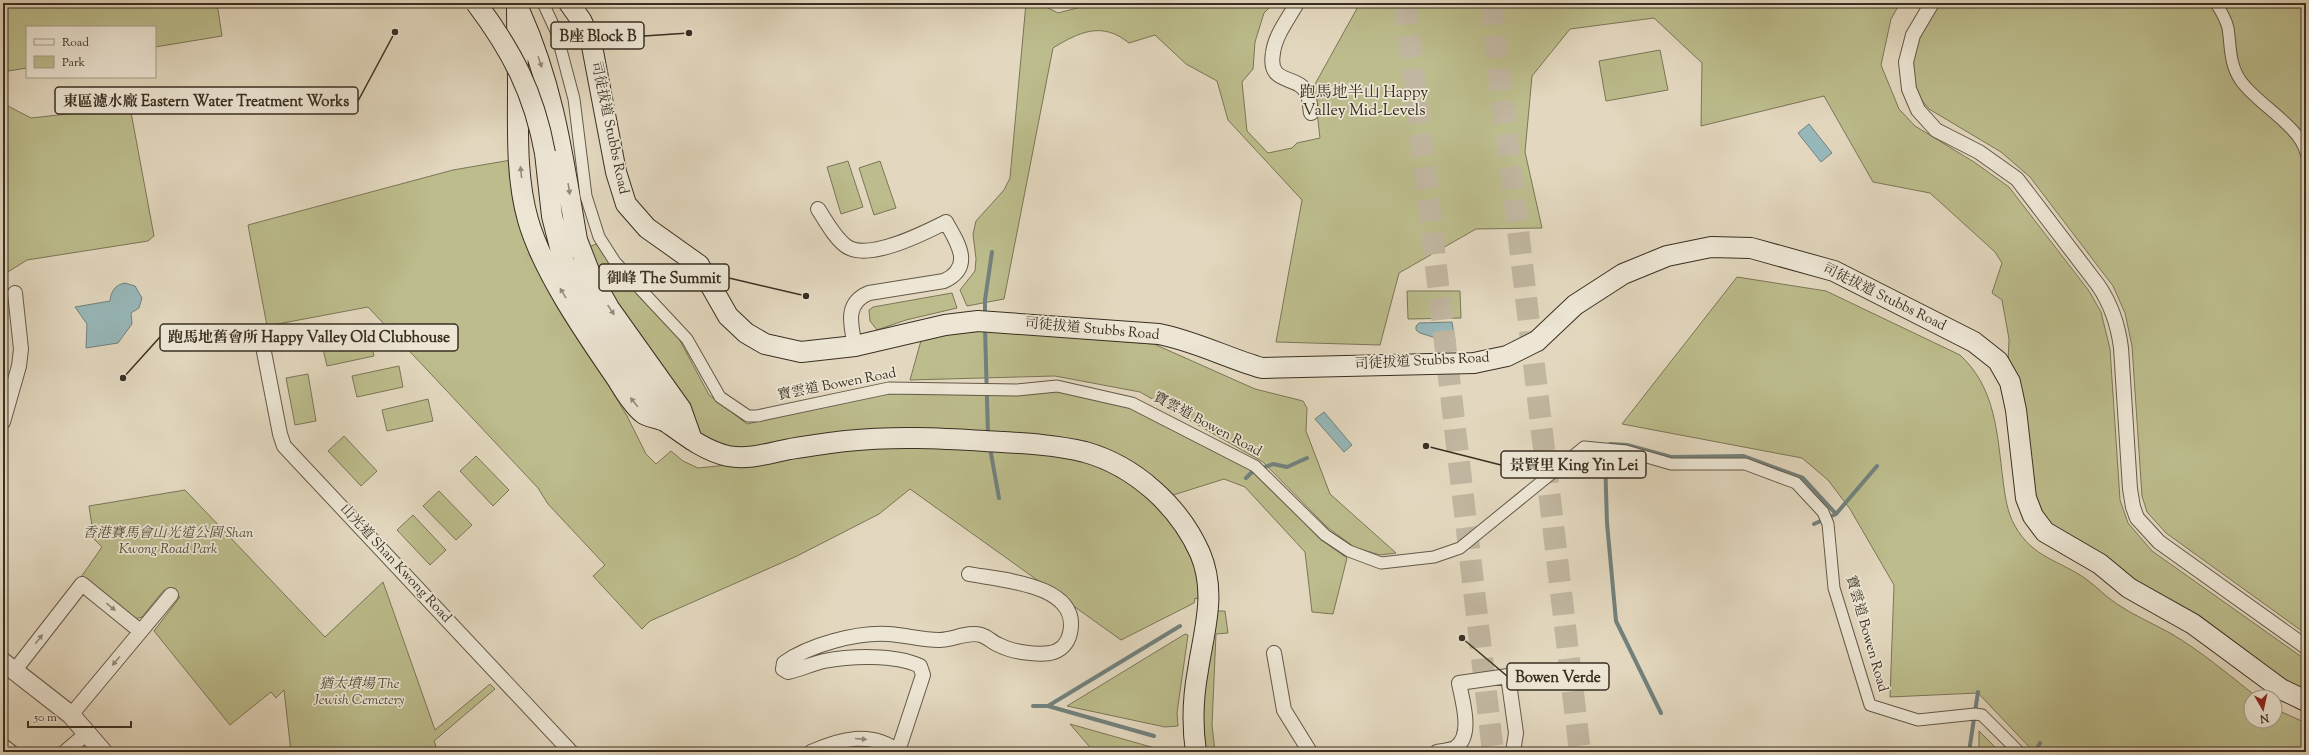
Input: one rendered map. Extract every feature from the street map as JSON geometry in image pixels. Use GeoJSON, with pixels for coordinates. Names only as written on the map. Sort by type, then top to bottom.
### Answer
{"type":"FeatureCollection","features":[{"type":"Feature","properties":{"kind":"main road"},"geometry":{"type":"LineString","coordinates":[[476,3],[515,60],[532,100],[542,136],[552,216],[564,263],[678,431]]}},
{"type":"Feature","properties":{"kind":"main road","name":"司徒拔道 Stubbs Road"},"geometry":{"type":"LineString","coordinates":[[569,3],[591,41],[618,184],[631,212],[659,238],[699,265],[728,316],[746,333],[765,344],[801,352],[855,346],[945,325],[985,321],[1159,334],[1184,339],[1236,361],[1262,368],[1474,363],[1507,356],[1537,341],[1575,305],[1603,285],[1643,264],[1667,256],[1711,247],[1751,248],[1834,271],[1974,342],[1990,353],[2003,367],[2013,390],[2026,498],[2033,516],[2045,532],[2100,564],[2129,588],[2194,624],[2281,690],[2306,701]]}},
{"type":"Feature","properties":{"kind":"main road"},"geometry":{"type":"LineString","coordinates":[[518,4],[534,43],[555,110],[577,240],[583,258],[609,308],[681,409],[678,431]]}},
{"type":"Feature","properties":{"kind":"main road"},"geometry":{"type":"LineString","coordinates":[[518,4],[519,148],[528,219],[550,272],[625,391],[644,414],[723,455],[744,458],[811,446],[912,436],[989,441],[1072,449],[1106,460],[1129,472],[1150,487],[1166,502],[1186,529],[1205,568],[1209,593],[1208,616],[1195,689],[1193,720],[1196,752]]}},
{"type":"Feature","properties":{"kind":"street","name":"寶雲道 Bowen Road"},"geometry":{"type":"LineString","coordinates":[[543,3],[561,47],[578,119],[586,196],[599,237],[615,262],[687,339],[720,397],[748,416],[757,416],[889,388],[1017,390],[1054,386],[1082,391],[1132,403],[1255,466],[1272,481],[1325,536],[1349,551],[1381,563],[1434,557],[1460,548],[1584,448],[1626,450],[1671,464],[1746,464],[1796,483],[1823,512],[1828,524],[1834,588],[1870,705],[1918,720],[1982,715],[2016,749]]}},
{"type":"Feature","properties":{"kind":"street"},"geometry":{"type":"LineString","coordinates":[[1297,3],[1278,37],[1272,52],[1274,71],[1278,76],[1294,82],[1304,89],[1308,95],[1311,113]]}},
{"type":"Feature","properties":{"kind":"street"},"geometry":{"type":"LineString","coordinates":[[1932,3],[1913,35],[1907,54],[1906,75],[1911,96],[1920,114],[1936,130],[1979,152],[2017,179],[2103,292],[2112,308],[2120,336],[2130,489],[2133,507],[2138,518],[2159,542],[2306,647]]}},
{"type":"Feature","properties":{"kind":"street"},"geometry":{"type":"LineString","coordinates":[[2216,3],[2227,26],[2231,60],[2238,77],[2250,91],[2293,132],[2304,147],[2306,154]]}},
{"type":"Feature","properties":{"kind":"street"},"geometry":{"type":"LineString","coordinates":[[818,209],[842,242],[856,250],[868,251],[889,245],[946,222],[961,250],[961,263],[958,269],[944,281],[869,293],[858,299],[850,315],[855,346]]}},
{"type":"Feature","properties":{"kind":"street"},"geometry":{"type":"LineString","coordinates":[[3,422],[20,357],[20,334],[15,293]]}},
{"type":"Feature","properties":{"kind":"street","name":"山光道 Shan Kwong Road"},"geometry":{"type":"LineString","coordinates":[[264,352],[280,434],[284,446],[571,752]]}},
{"type":"Feature","properties":{"kind":"street"},"geometry":{"type":"LineString","coordinates":[[811,752],[830,743],[851,738],[875,740],[898,752],[923,675],[920,666],[898,660],[860,657],[824,661],[788,672],[783,669],[784,663],[823,645],[850,637],[886,634],[932,640],[981,635],[1003,647],[1044,653],[1060,649],[1068,640],[1070,632],[1069,617],[1062,602],[1054,596],[1037,587],[969,574]]}},
{"type":"Feature","properties":{"kind":"street"},"geometry":{"type":"LineString","coordinates":[[103,752],[71,715],[9,666],[82,584],[140,631]]}},
{"type":"Feature","properties":{"kind":"street"},"geometry":{"type":"LineString","coordinates":[[71,715],[171,595]]}},
{"type":"Feature","properties":{"kind":"street"},"geometry":{"type":"LineString","coordinates":[[1274,653],[1284,710],[1310,752]]}},
{"type":"Feature","properties":{"kind":"street"},"geometry":{"type":"LineString","coordinates":[[1437,752],[1455,748],[1462,741],[1466,730],[1459,683],[1508,676],[1516,733],[1513,752]]}},
{"type":"Feature","properties":{"kind":"street"},"geometry":{"type":"LineString","coordinates":[[65,752],[87,733]]}},
{"type":"Feature","properties":{"kind":"street"},"geometry":{"type":"LineString","coordinates":[[3,746],[11,752]]}},
{"type":"Feature","properties":{"kind":"green space"},"geometry":{"type":"Polygon","coordinates":[[[3,3],[217,3],[222,36],[156,47],[156,26],[26,26],[26,68],[8,71],[3,39],[3,3]]]}},
{"type":"Feature","properties":{"kind":"green space"},"geometry":{"type":"Polygon","coordinates":[[[1026,3],[1038,3],[1058,13],[1096,3],[1274,3],[1264,13],[1255,42],[1253,69],[1242,82],[1247,131],[1268,153],[1292,148],[1297,143],[1320,138],[1314,86],[1360,3],[1900,3],[1891,19],[1881,65],[1899,109],[1915,126],[1974,162],[2009,187],[2089,291],[2101,312],[2110,349],[2120,500],[2128,523],[2152,551],[2306,660],[2306,690],[2287,681],[2199,615],[2134,579],[2106,556],[2052,525],[2042,511],[2036,496],[2025,407],[2008,365],[2009,339],[2002,300],[1992,293],[2002,263],[1995,252],[1930,193],[1873,182],[1824,96],[1701,126],[1702,63],[1654,18],[1570,29],[1532,76],[1525,152],[1542,228],[1476,229],[1399,273],[1380,345],[1276,342],[1302,200],[1228,120],[1217,81],[1186,64],[1155,35],[1129,43],[1119,36],[1109,32],[1091,31],[1072,37],[1053,48],[1004,299],[967,306],[960,290],[975,271],[976,259],[973,234],[976,221],[1004,190],[1010,178],[1026,3]]]}},
{"type":"Feature","properties":{"kind":"green space"},"geometry":{"type":"Polygon","coordinates":[[[1925,3],[2306,3],[2306,634],[2166,533],[2147,512],[2142,496],[2132,346],[2125,313],[2113,286],[2030,177],[2001,152],[1929,109],[1919,97],[1905,63],[1925,3]]]}},
{"type":"Feature","properties":{"kind":"green space"},"geometry":{"type":"Polygon","coordinates":[[[1660,50],[1668,90],[1606,101],[1599,61],[1660,50]]]}},
{"type":"Feature","properties":{"kind":"green space"},"geometry":{"type":"Polygon","coordinates":[[[4,104],[31,118],[130,107],[154,236],[148,241],[27,260],[3,275],[4,104]]]}},
{"type":"Feature","properties":{"kind":"green space"},"geometry":{"type":"Polygon","coordinates":[[[511,160],[523,232],[530,256],[627,416],[646,454],[656,464],[671,451],[683,461],[698,468],[784,459],[861,446],[1037,450],[1101,463],[1142,490],[1184,532],[1201,581],[1198,599],[1195,598],[1194,603],[1121,640],[910,489],[879,514],[797,556],[650,621],[642,629],[593,576],[605,565],[548,504],[538,488],[368,307],[267,326],[248,225],[453,170],[511,160]]]}},
{"type":"Feature","properties":{"kind":"green space"},"geometry":{"type":"Polygon","coordinates":[[[848,161],[863,207],[841,214],[827,167],[848,161]]]}},
{"type":"Feature","properties":{"kind":"green space"},"geometry":{"type":"Polygon","coordinates":[[[880,161],[896,208],[874,215],[859,168],[880,161]]]}},
{"type":"Feature","properties":{"kind":"green space"},"geometry":{"type":"Polygon","coordinates":[[[596,244],[677,335],[709,395],[747,424],[890,392],[1057,390],[1131,406],[1260,475],[1320,539],[1347,558],[1333,614],[1312,612],[1305,552],[1245,487],[1224,479],[1170,496],[1064,442],[729,451],[698,438],[616,307],[589,247],[596,244]]]}},
{"type":"Feature","properties":{"kind":"green space"},"geometry":{"type":"Polygon","coordinates":[[[1737,277],[1826,291],[1960,355],[1972,368],[1988,397],[1996,429],[2007,504],[2012,521],[2022,537],[2038,552],[2086,579],[2123,608],[2170,633],[2193,648],[2247,689],[2243,689],[2243,729],[2283,729],[2283,713],[2306,723],[2306,752],[2034,752],[1978,693],[1890,697],[1894,585],[1850,509],[1828,480],[1802,458],[1622,424],[1737,277]]]}},
{"type":"Feature","properties":{"kind":"green space"},"geometry":{"type":"Polygon","coordinates":[[[1407,291],[1460,291],[1461,318],[1408,319],[1407,291]]]}},
{"type":"Feature","properties":{"kind":"green space"},"geometry":{"type":"Polygon","coordinates":[[[952,293],[957,308],[906,320],[877,330],[870,321],[869,310],[873,307],[952,293]]]}},
{"type":"Feature","properties":{"kind":"green space"},"geometry":{"type":"Polygon","coordinates":[[[983,331],[1154,344],[1255,389],[1303,401],[1307,408],[1306,431],[1330,494],[1396,553],[1380,555],[1354,547],[1327,527],[1263,462],[1140,392],[1055,376],[910,380],[922,337],[983,331]]]}},
{"type":"Feature","properties":{"kind":"green space"},"geometry":{"type":"Polygon","coordinates":[[[369,334],[374,356],[327,366],[322,345],[369,334]]]}},
{"type":"Feature","properties":{"kind":"green space"},"geometry":{"type":"Polygon","coordinates":[[[399,366],[403,387],[357,397],[352,376],[399,366]]]}},
{"type":"Feature","properties":{"kind":"green space"},"geometry":{"type":"Polygon","coordinates":[[[308,374],[316,421],[295,425],[286,378],[308,374]]]}},
{"type":"Feature","properties":{"kind":"green space"},"geometry":{"type":"Polygon","coordinates":[[[428,399],[433,421],[387,431],[382,410],[428,399]]]}},
{"type":"Feature","properties":{"kind":"green space"},"geometry":{"type":"Polygon","coordinates":[[[344,436],[377,471],[361,486],[328,451],[344,436]]]}},
{"type":"Feature","properties":{"kind":"green space"},"geometry":{"type":"Polygon","coordinates":[[[476,456],[509,490],[493,506],[460,471],[476,456]]]}},
{"type":"Feature","properties":{"kind":"green space"},"geometry":{"type":"Polygon","coordinates":[[[185,490],[325,637],[383,582],[435,730],[490,684],[495,689],[434,741],[438,752],[291,752],[284,690],[276,698],[271,692],[230,725],[154,631],[180,597],[164,590],[142,617],[135,619],[81,577],[102,547],[94,539],[89,506],[185,490]]]}},
{"type":"Feature","properties":{"kind":"green space"},"geometry":{"type":"Polygon","coordinates":[[[439,491],[472,525],[456,540],[423,506],[439,491]]]}},
{"type":"Feature","properties":{"kind":"green space"},"geometry":{"type":"Polygon","coordinates":[[[413,515],[446,550],[430,565],[397,530],[413,515]]]}},
{"type":"Feature","properties":{"kind":"green space"},"geometry":{"type":"Polygon","coordinates":[[[1213,611],[1225,611],[1228,633],[1216,634],[1212,725],[1215,752],[1202,752],[1199,709],[1213,611]]]}},
{"type":"Feature","properties":{"kind":"green space"},"geometry":{"type":"Polygon","coordinates":[[[1185,634],[1188,635],[1177,713],[1178,726],[1165,727],[1067,706],[1185,634]]]}},
{"type":"Feature","properties":{"kind":"green space"},"geometry":{"type":"Polygon","coordinates":[[[1070,724],[1169,752],[1094,752],[1070,724]]]}},
{"type":"Feature","properties":{"kind":"green space"},"geometry":{"type":"Polygon","coordinates":[[[1979,731],[2000,752],[1979,752],[1979,731]]]}},
{"type":"Feature","properties":{"kind":"water"},"geometry":{"type":"Polygon","coordinates":[[[1809,124],[1832,153],[1821,162],[1798,133],[1809,124]]]}},
{"type":"Feature","properties":{"kind":"water"},"geometry":{"type":"Polygon","coordinates":[[[125,283],[135,286],[142,298],[139,308],[131,313],[132,324],[118,343],[86,348],[87,324],[75,307],[110,301],[111,294],[114,289],[125,283]]]}},
{"type":"Feature","properties":{"kind":"water"},"geometry":{"type":"Polygon","coordinates":[[[1452,322],[1455,341],[1452,343],[1420,333],[1416,330],[1416,326],[1419,323],[1452,322]]]}},
{"type":"Feature","properties":{"kind":"water"},"geometry":{"type":"Polygon","coordinates":[[[1324,412],[1352,445],[1344,452],[1315,419],[1324,412]]]}},
{"type":"Feature","properties":{"kind":"waterway"},"geometry":{"type":"LineString","coordinates":[[985,315],[985,300],[992,252]]}},
{"type":"Feature","properties":{"kind":"waterway"},"geometry":{"type":"LineString","coordinates":[[985,328],[988,435]]}},
{"type":"Feature","properties":{"kind":"waterway"},"geometry":{"type":"LineString","coordinates":[[1610,444],[1627,445],[1671,457],[1743,456],[1803,478],[1836,514]]}},
{"type":"Feature","properties":{"kind":"waterway"},"geometry":{"type":"LineString","coordinates":[[990,448],[999,498]]}},
{"type":"Feature","properties":{"kind":"waterway"},"geometry":{"type":"LineString","coordinates":[[1607,450],[1605,457],[1607,523],[1616,621],[1661,713]]}},
{"type":"Feature","properties":{"kind":"waterway"},"geometry":{"type":"LineString","coordinates":[[1246,478],[1252,472],[1273,464],[1287,467],[1307,458]]}},
{"type":"Feature","properties":{"kind":"waterway"},"geometry":{"type":"LineString","coordinates":[[1814,524],[1836,514],[1877,466]]}},
{"type":"Feature","properties":{"kind":"waterway"},"geometry":{"type":"LineString","coordinates":[[1048,706],[1180,626]]}},
{"type":"Feature","properties":{"kind":"waterway"},"geometry":{"type":"LineString","coordinates":[[1969,752],[1978,692]]}},
{"type":"Feature","properties":{"kind":"waterway"},"geometry":{"type":"LineString","coordinates":[[1033,706],[1048,706],[1154,736]]}},
{"type":"Feature","properties":{"kind":"waterway"},"geometry":{"type":"LineString","coordinates":[[2035,752],[2040,743]]}},
{"type":"Feature","properties":{"kind":"tunnel"},"geometry":{"type":"LineString","coordinates":[[1405,3],[1493,752]]}},
{"type":"Feature","properties":{"kind":"tunnel"},"geometry":{"type":"LineString","coordinates":[[1491,3],[1580,752]]}},
{"type":"Feature","properties":{"kind":"place","name":"東區濾水廠 Eastern Water Treatment Works"},"geometry":{"type":"Point","coordinates":[395,32]}},
{"type":"Feature","properties":{"kind":"place","name":"B座 Block B"},"geometry":{"type":"Point","coordinates":[689,33]}},
{"type":"Feature","properties":{"kind":"place","name":"御峰 The Summit"},"geometry":{"type":"Point","coordinates":[806,296]}},
{"type":"Feature","properties":{"kind":"place","name":"跑馬地舊會所 Happy Valley Old Clubhouse"},"geometry":{"type":"Point","coordinates":[123,378]}},
{"type":"Feature","properties":{"kind":"place","name":"景賢里 King Yin Lei"},"geometry":{"type":"Point","coordinates":[1426,446]}},
{"type":"Feature","properties":{"kind":"place","name":"Bowen Verde"},"geometry":{"type":"Point","coordinates":[1462,638]}},
{"type":"Feature","properties":{"kind":"district","name":"跑馬地半山 Happy Valley Mid-Levels"},"geometry":{"type":"Point","coordinates":[1364,102]}},
{"type":"Feature","properties":{"kind":"park label","name":"香港賽馬會山光道公園 Shan Kwong Road Park"},"geometry":{"type":"Point","coordinates":[168,542]}},
{"type":"Feature","properties":{"kind":"park label","name":"猶太墳場 The Jewish Cemetery"},"geometry":{"type":"Point","coordinates":[359,694]}}]}
